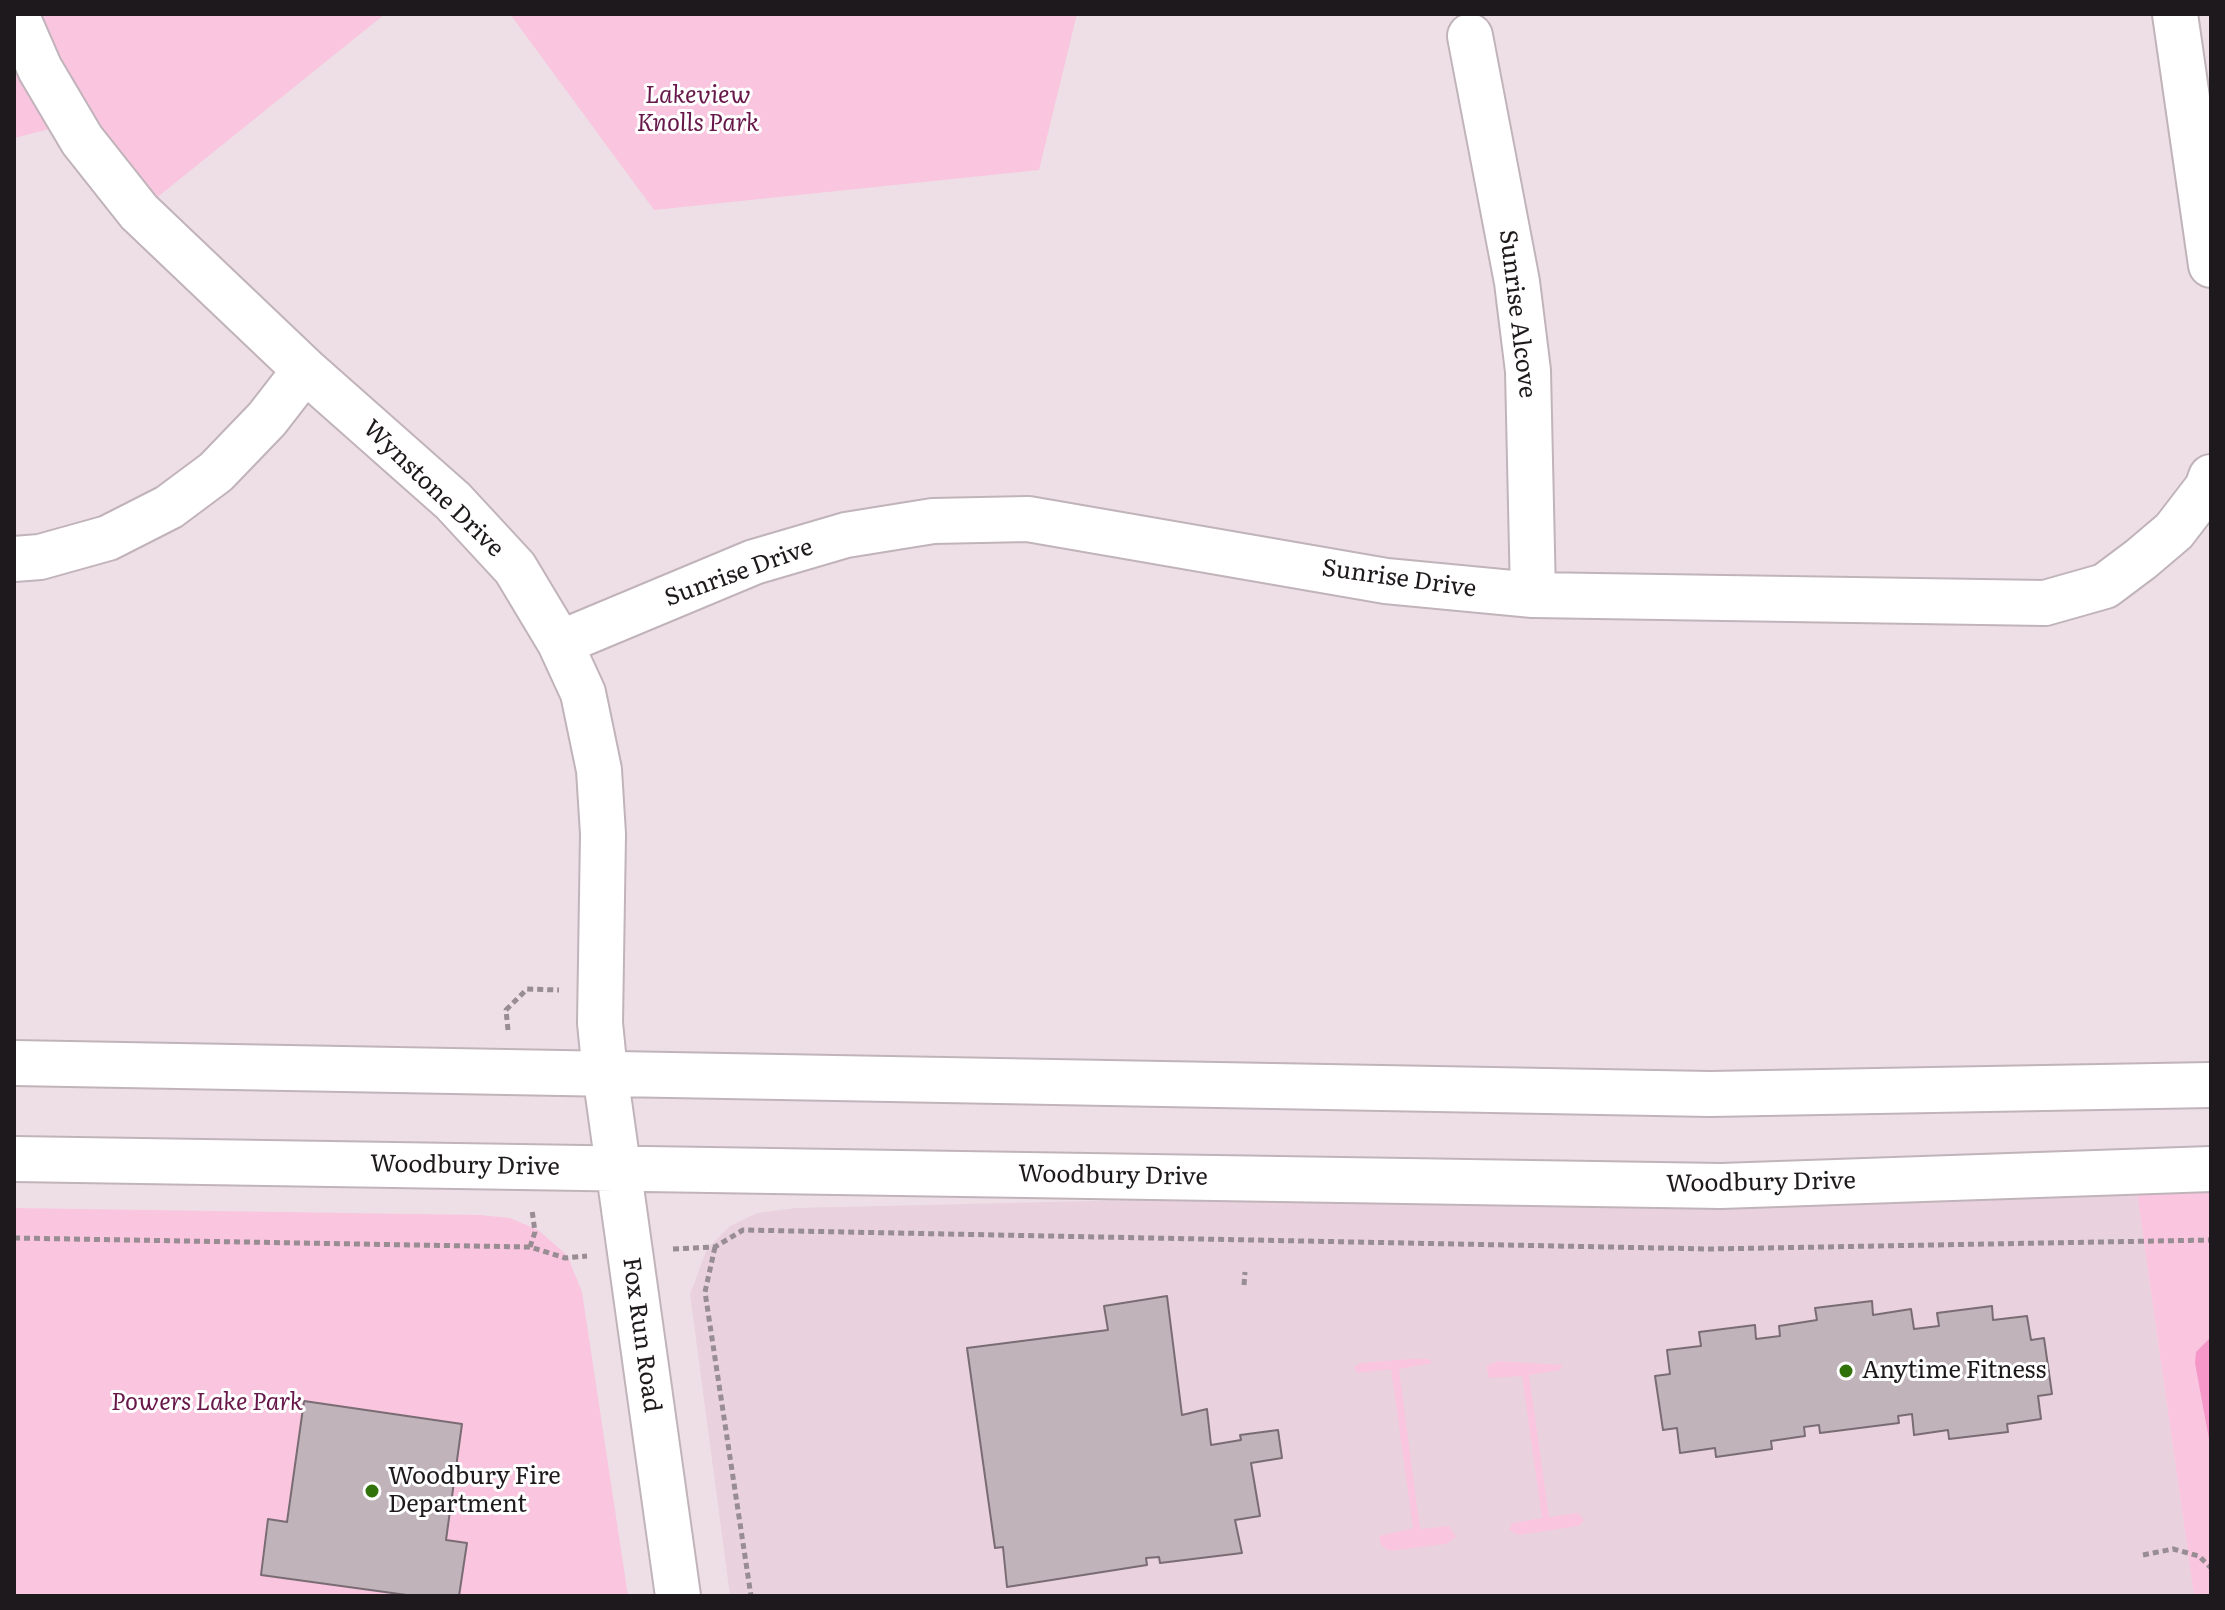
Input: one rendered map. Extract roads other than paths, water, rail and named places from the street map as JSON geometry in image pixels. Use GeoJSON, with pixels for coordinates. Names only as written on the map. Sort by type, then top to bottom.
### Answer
{"type":"FeatureCollection","features":[{"type":"Feature","properties":{"kind":"street","name":"Wynstone Drive"},"geometry":{"type":"LineString","coordinates":[[16,14],[40,69],[82,140],[139,212],[305,370],[453,501],[515,568],[560,643],[583,693],[599,770],[603,834],[600,1023],[605,1073]]}},
{"type":"Feature","properties":{"kind":"street"},"geometry":{"type":"LineString","coordinates":[[2175,14],[2211,265]]}},
{"type":"Feature","properties":{"kind":"street","name":"Sunrise Alcove"},"geometry":{"type":"LineString","coordinates":[[1470,36],[1517,282],[1528,371],[1533,595]]}},
{"type":"Feature","properties":{"kind":"street"},"geometry":{"type":"LineString","coordinates":[[14,559],[40,557],[108,538],[169,507],[216,472],[267,419],[305,370]]}},
{"type":"Feature","properties":{"kind":"street","name":"Sunrise Drive"},"geometry":{"type":"LineString","coordinates":[[560,643],[754,562],[846,535],[933,521],[1028,519],[1386,581],[1533,595],[2045,603],[2105,586],[2141,559],[2174,531],[2207,488],[2211,477]]}},
{"type":"Feature","properties":{"kind":"street"},"geometry":{"type":"LineString","coordinates":[[14,1063],[1710,1094],[2211,1085]]}},
{"type":"Feature","properties":{"kind":"street","name":"Fox Run Road"},"geometry":{"type":"LineString","coordinates":[[605,1073],[678,1596]]}},
{"type":"Feature","properties":{"kind":"street","name":"Woodbury Drive"},"geometry":{"type":"LineString","coordinates":[[14,1159],[1721,1186],[2211,1169]]}},
{"type":"Feature","properties":{"kind":"place","name":"Anytime Fitness"},"geometry":{"type":"Point","coordinates":[1846,1371]}},
{"type":"Feature","properties":{"kind":"place","name":"Woodbury Fire Department"},"geometry":{"type":"Point","coordinates":[372,1491]}},
{"type":"Feature","properties":{"kind":"park label","name":"Lakeview Knolls Park"},"geometry":{"type":"Point","coordinates":[698,110]}},
{"type":"Feature","properties":{"kind":"park label","name":"Powers Lake Park"},"geometry":{"type":"Point","coordinates":[207,1403]}}]}
